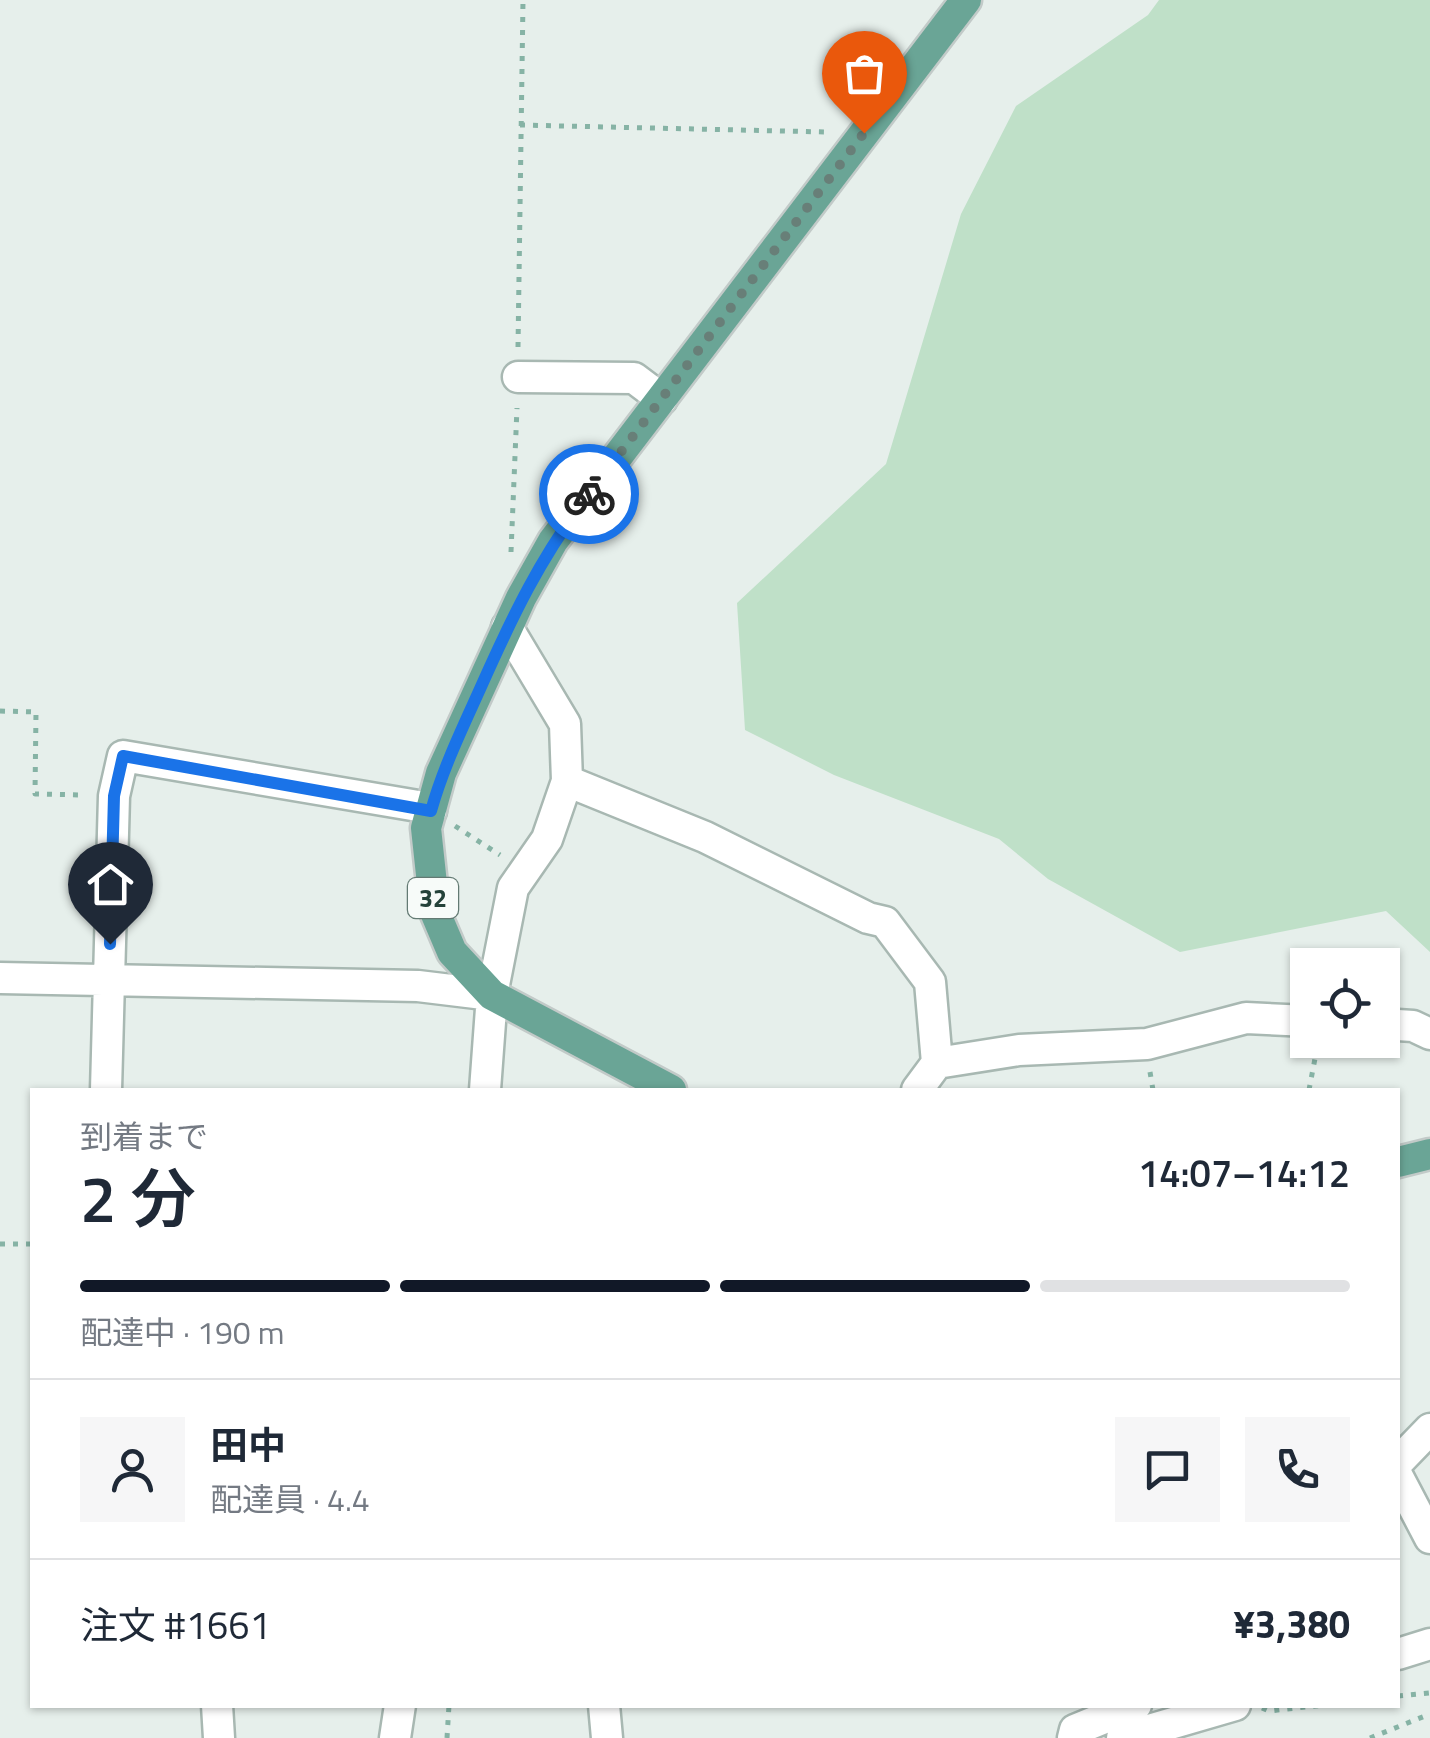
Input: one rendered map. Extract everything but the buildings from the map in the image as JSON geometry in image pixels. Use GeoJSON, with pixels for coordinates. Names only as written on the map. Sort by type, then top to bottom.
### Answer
{"type":"FeatureCollection","features":[{"type":"Feature","properties":{"kind":"main road","name":"32"},"geometry":{"type":"LineString","coordinates":[[667,1088],[492,996],[452,952],[435,912],[426,828],[441,774],[520,598],[553,541],[966,0]]}},
{"type":"Feature","properties":{"kind":"main road"},"geometry":{"type":"LineString","coordinates":[[1400,1162],[1430,1154]]}},
{"type":"Feature","properties":{"kind":"street"},"geometry":{"type":"LineString","coordinates":[[518,376],[634,378],[662,398]]}},
{"type":"Feature","properties":{"kind":"street"},"geometry":{"type":"LineString","coordinates":[[485,1088],[492,996],[513,888],[547,840],[568,781],[565,724],[507,627]]}},
{"type":"Feature","properties":{"kind":"street"},"geometry":{"type":"LineString","coordinates":[[106,1088],[114,796],[123,756],[431,811]]}},
{"type":"Feature","properties":{"kind":"street"},"geometry":{"type":"LineString","coordinates":[[568,781],[705,837],[868,918],[885,922],[930,982],[936,1063],[918,1088]]}},
{"type":"Feature","properties":{"kind":"street"},"geometry":{"type":"LineString","coordinates":[[0,978],[418,986],[492,996]]}},
{"type":"Feature","properties":{"kind":"street"},"geometry":{"type":"LineString","coordinates":[[936,1063],[1019,1050],[1147,1044],[1246,1018],[1290,1020]]}},
{"type":"Feature","properties":{"kind":"street"},"geometry":{"type":"LineString","coordinates":[[1400,1025],[1430,1034]]}},
{"type":"Feature","properties":{"kind":"street"},"geometry":{"type":"LineString","coordinates":[[1400,1460],[1430,1429]]}},
{"type":"Feature","properties":{"kind":"street"},"geometry":{"type":"LineString","coordinates":[[1400,1481],[1430,1538]]}},
{"type":"Feature","properties":{"kind":"street"},"geometry":{"type":"LineString","coordinates":[[1400,1653],[1430,1644]]}},
{"type":"Feature","properties":{"kind":"street"},"geometry":{"type":"LineString","coordinates":[[216,1708],[219,1738]]}},
{"type":"Feature","properties":{"kind":"street"},"geometry":{"type":"LineString","coordinates":[[395,1738],[400,1708]]}},
{"type":"Feature","properties":{"kind":"street"},"geometry":{"type":"LineString","coordinates":[[604,1708],[607,1738]]}},
{"type":"Feature","properties":{"kind":"street"},"geometry":{"type":"LineString","coordinates":[[1072,1738],[1075,1730],[1129,1708]]}},
{"type":"Feature","properties":{"kind":"street"},"geometry":{"type":"LineString","coordinates":[[1122,1738],[1225,1708]]}},
{"type":"Feature","properties":{"kind":"path"},"geometry":{"type":"LineString","coordinates":[[520,598],[510,580],[518,376],[523,0]]}},
{"type":"Feature","properties":{"kind":"path"},"geometry":{"type":"LineString","coordinates":[[520,125],[864,133]]}},
{"type":"Feature","properties":{"kind":"path"},"geometry":{"type":"LineString","coordinates":[[0,711],[36,712],[35,794],[114,796]]}},
{"type":"Feature","properties":{"kind":"path"},"geometry":{"type":"LineString","coordinates":[[431,811],[525,872]]}},
{"type":"Feature","properties":{"kind":"path"},"geometry":{"type":"LineString","coordinates":[[1308,1088],[1314,1058]]}},
{"type":"Feature","properties":{"kind":"path"},"geometry":{"type":"LineString","coordinates":[[0,1244],[30,1244]]}},
{"type":"Feature","properties":{"kind":"path"},"geometry":{"type":"LineString","coordinates":[[1400,1696],[1430,1693]]}},
{"type":"Feature","properties":{"kind":"path"},"geometry":{"type":"LineString","coordinates":[[448,1738],[449,1708]]}},
{"type":"Feature","properties":{"kind":"path"},"geometry":{"type":"LineString","coordinates":[[1261,1708],[1270,1712],[1301,1708]]}},
{"type":"Feature","properties":{"kind":"path"},"geometry":{"type":"LineString","coordinates":[[1370,1738],[1430,1714]]}},
{"type":"Feature","properties":{"kind":"green space"},"geometry":{"type":"Polygon","coordinates":[[[1159,0],[1430,0],[1430,952],[1386,911],[1180,952],[1048,879],[999,839],[834,775],[745,730],[737,603],[886,464],[961,214],[1016,106],[1148,15],[1159,0]]]}},
{"type":"Feature","properties":{"kind":"way so far"},"geometry":{"type":"LineString","coordinates":[[589,494],[864,133]]}},
{"type":"Feature","properties":{"kind":"route"},"geometry":{"type":"LineString","coordinates":[[110,944],[114,796],[123,756],[431,811],[441,774],[520,598],[553,541],[589,494]]}}]}
